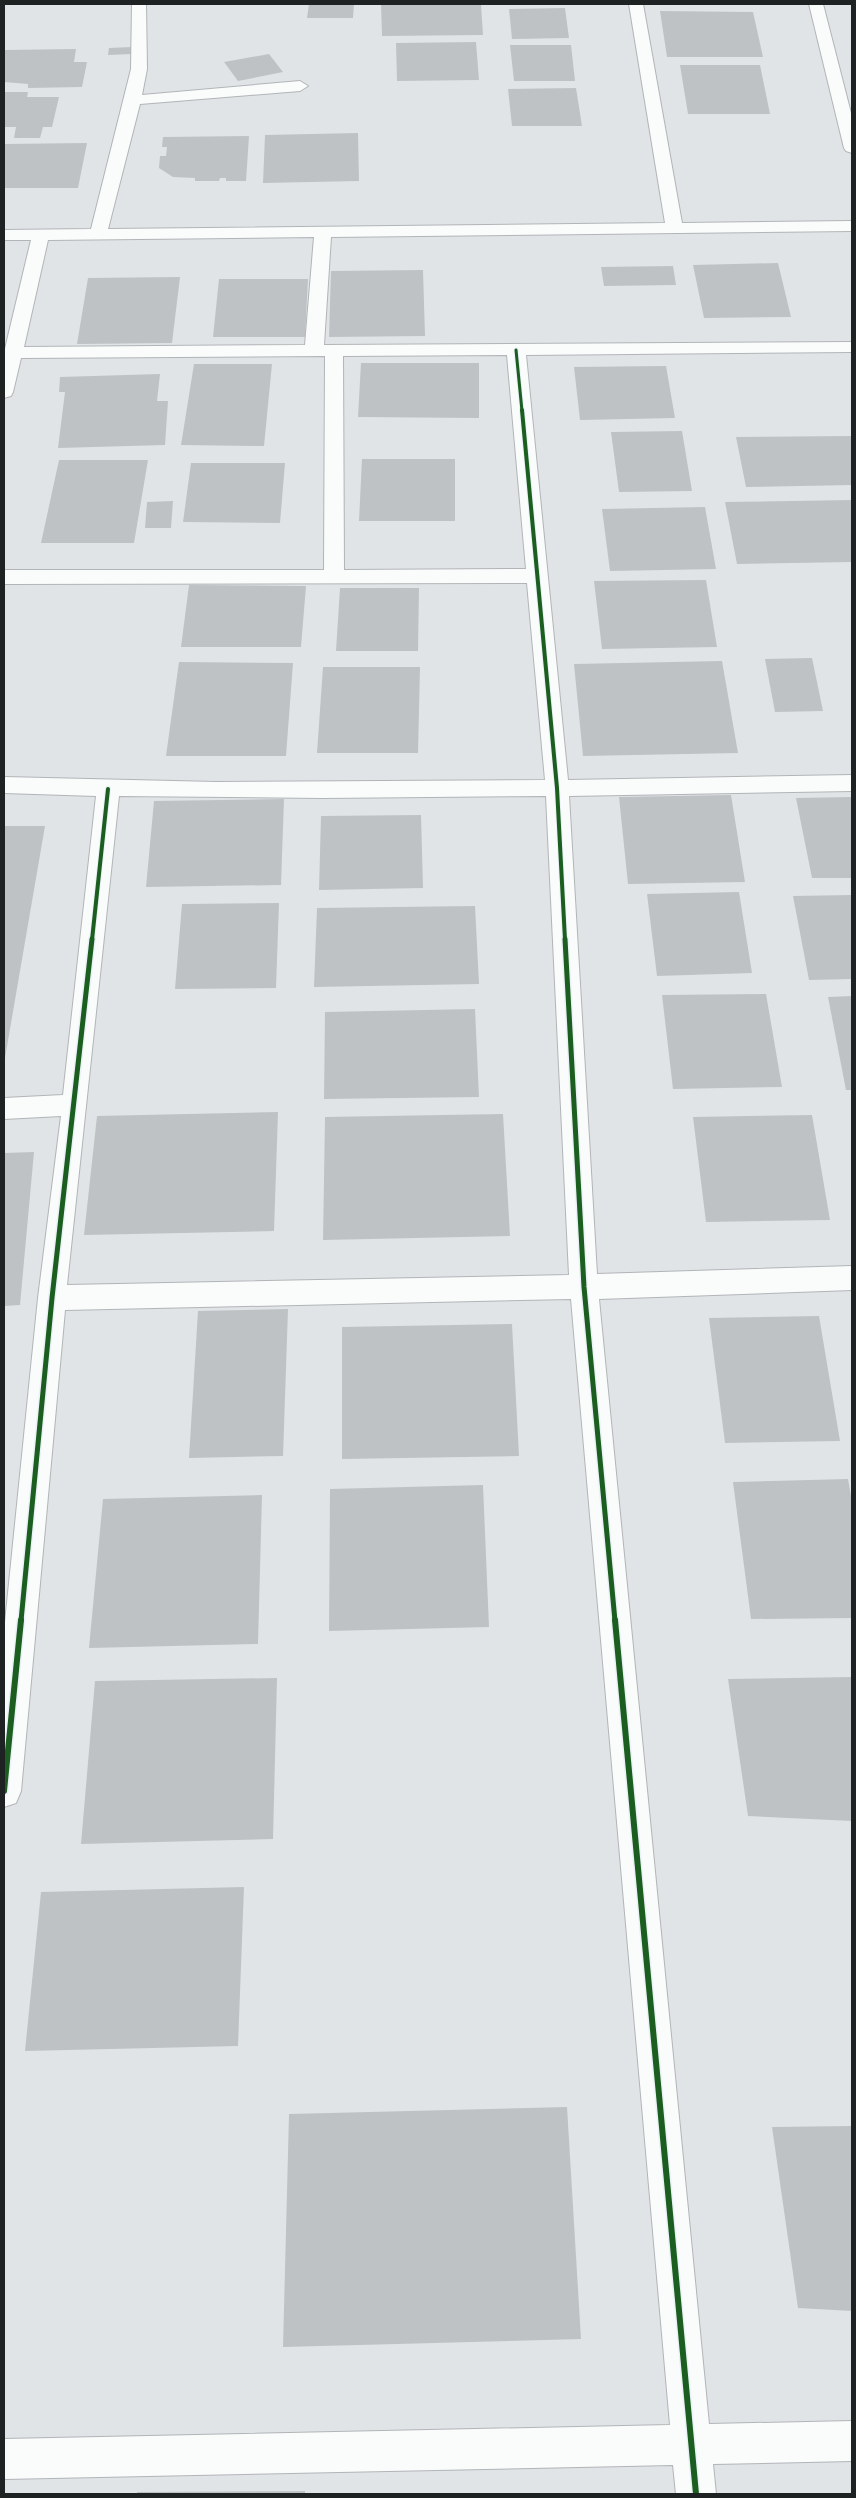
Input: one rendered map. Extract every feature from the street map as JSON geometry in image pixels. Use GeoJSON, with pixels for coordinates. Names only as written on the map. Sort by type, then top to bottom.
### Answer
{"type":"FeatureCollection","features":[{"type":"Feature","properties":{"kind":"street"},"geometry":{"type":"LineString","coordinates":[[98,233],[133,100],[138,70],[140,4]]}},
{"type":"Feature","properties":{"kind":"street"},"geometry":{"type":"LineString","coordinates":[[636,4],[674,228]]}},
{"type":"Feature","properties":{"kind":"street"},"geometry":{"type":"LineString","coordinates":[[816,4],[852,148]]}},
{"type":"Feature","properties":{"kind":"street"},"geometry":{"type":"LineString","coordinates":[[133,100],[300,86]]}},
{"type":"Feature","properties":{"kind":"street"},"geometry":{"type":"LineString","coordinates":[[4,235],[852,226]]}},
{"type":"Feature","properties":{"kind":"street"},"geometry":{"type":"LineString","coordinates":[[314,352],[324,232]]}},
{"type":"Feature","properties":{"kind":"street"},"geometry":{"type":"LineString","coordinates":[[4,392],[41,234]]}},
{"type":"Feature","properties":{"kind":"street"},"geometry":{"type":"LineString","coordinates":[[14,353],[852,347]]}},
{"type":"Feature","properties":{"kind":"street"},"geometry":{"type":"LineString","coordinates":[[516,350],[557,788],[584,1287],[696,2494]]}},
{"type":"Feature","properties":{"kind":"street"},"geometry":{"type":"LineString","coordinates":[[334,351],[334,576]]}},
{"type":"Feature","properties":{"kind":"street"},"geometry":{"type":"LineString","coordinates":[[4,577],[537,576]]}},
{"type":"Feature","properties":{"kind":"street"},"geometry":{"type":"LineString","coordinates":[[4,786],[108,789],[557,788],[852,783]]}},
{"type":"Feature","properties":{"kind":"street"},"geometry":{"type":"LineString","coordinates":[[5,1771],[52,1298],[75,1105],[108,789]]}},
{"type":"Feature","properties":{"kind":"street"},"geometry":{"type":"LineString","coordinates":[[4,1108],[75,1105]]}},
{"type":"Feature","properties":{"kind":"street"},"geometry":{"type":"LineString","coordinates":[[52,1298],[584,1287],[852,1278]]}},
{"type":"Feature","properties":{"kind":"street"},"geometry":{"type":"LineString","coordinates":[[4,2459],[692,2446],[852,2441]]}},
{"type":"Feature","properties":{"kind":"building"},"geometry":{"type":"Polygon","coordinates":[[[309,4],[354,4],[353,18],[307,18],[309,4]]]}},
{"type":"Feature","properties":{"kind":"building"},"geometry":{"type":"Polygon","coordinates":[[[381,4],[481,4],[483,35],[382,36],[381,4]]]}},
{"type":"Feature","properties":{"kind":"building"},"geometry":{"type":"Polygon","coordinates":[[[565,8],[569,38],[512,39],[509,9],[565,8]]]}},
{"type":"Feature","properties":{"kind":"building"},"geometry":{"type":"Polygon","coordinates":[[[660,11],[753,12],[763,57],[667,57],[660,11]]]}},
{"type":"Feature","properties":{"kind":"building"},"geometry":{"type":"Polygon","coordinates":[[[476,42],[479,80],[397,81],[396,43],[476,42]]]}},
{"type":"Feature","properties":{"kind":"building"},"geometry":{"type":"Polygon","coordinates":[[[510,45],[571,45],[575,81],[514,81],[510,45]]]}},
{"type":"Feature","properties":{"kind":"building"},"geometry":{"type":"Polygon","coordinates":[[[132,47],[132,54],[108,55],[109,48],[132,47]]]}},
{"type":"Feature","properties":{"kind":"building"},"geometry":{"type":"Polygon","coordinates":[[[76,49],[74,62],[87,62],[82,87],[28,88],[28,84],[4,82],[5,50],[76,49]]]}},
{"type":"Feature","properties":{"kind":"building"},"geometry":{"type":"Polygon","coordinates":[[[269,54],[283,72],[238,81],[224,62],[269,54]]]}},
{"type":"Feature","properties":{"kind":"building"},"geometry":{"type":"Polygon","coordinates":[[[680,65],[760,65],[770,114],[688,114],[680,65]]]}},
{"type":"Feature","properties":{"kind":"building"},"geometry":{"type":"Polygon","coordinates":[[[576,88],[582,126],[512,126],[508,89],[576,88]]]}},
{"type":"Feature","properties":{"kind":"building"},"geometry":{"type":"Polygon","coordinates":[[[4,92],[28,92],[27,97],[59,97],[52,127],[43,127],[40,138],[14,138],[16,127],[4,127],[4,92]]]}},
{"type":"Feature","properties":{"kind":"building"},"geometry":{"type":"Polygon","coordinates":[[[358,133],[359,181],[263,183],[265,135],[358,133]]]}},
{"type":"Feature","properties":{"kind":"building"},"geometry":{"type":"Polygon","coordinates":[[[249,136],[246,181],[226,181],[226,178],[220,178],[219,181],[195,181],[195,178],[173,177],[159,168],[160,156],[166,156],[167,147],[162,147],[163,137],[249,136]]]}},
{"type":"Feature","properties":{"kind":"building"},"geometry":{"type":"Polygon","coordinates":[[[87,143],[78,188],[4,188],[4,144],[87,143]]]}},
{"type":"Feature","properties":{"kind":"building"},"geometry":{"type":"Polygon","coordinates":[[[778,263],[791,317],[704,318],[693,265],[778,263]]]}},
{"type":"Feature","properties":{"kind":"building"},"geometry":{"type":"Polygon","coordinates":[[[673,266],[676,285],[604,286],[601,267],[673,266]]]}},
{"type":"Feature","properties":{"kind":"building"},"geometry":{"type":"Polygon","coordinates":[[[423,270],[425,336],[329,337],[331,271],[423,270]]]}},
{"type":"Feature","properties":{"kind":"building"},"geometry":{"type":"Polygon","coordinates":[[[180,277],[172,343],[77,344],[88,278],[180,277]]]}},
{"type":"Feature","properties":{"kind":"building"},"geometry":{"type":"Polygon","coordinates":[[[219,279],[308,279],[305,337],[213,337],[219,279]]]}},
{"type":"Feature","properties":{"kind":"building"},"geometry":{"type":"Polygon","coordinates":[[[361,363],[479,363],[479,418],[358,417],[361,363]]]}},
{"type":"Feature","properties":{"kind":"building"},"geometry":{"type":"Polygon","coordinates":[[[194,364],[272,364],[264,446],[181,445],[194,364]]]}},
{"type":"Feature","properties":{"kind":"building"},"geometry":{"type":"Polygon","coordinates":[[[666,366],[675,418],[580,420],[574,367],[666,366]]]}},
{"type":"Feature","properties":{"kind":"building"},"geometry":{"type":"Polygon","coordinates":[[[160,374],[157,401],[168,401],[165,445],[58,448],[65,392],[59,392],[60,377],[160,374]]]}},
{"type":"Feature","properties":{"kind":"building"},"geometry":{"type":"Polygon","coordinates":[[[682,431],[692,491],[619,492],[611,432],[682,431]]]}},
{"type":"Feature","properties":{"kind":"building"},"geometry":{"type":"Polygon","coordinates":[[[852,436],[852,485],[746,487],[736,437],[852,436]]]}},
{"type":"Feature","properties":{"kind":"building"},"geometry":{"type":"Polygon","coordinates":[[[362,459],[455,459],[455,521],[359,521],[362,459]]]}},
{"type":"Feature","properties":{"kind":"building"},"geometry":{"type":"Polygon","coordinates":[[[59,460],[148,460],[134,543],[41,543],[59,460]]]}},
{"type":"Feature","properties":{"kind":"building"},"geometry":{"type":"Polygon","coordinates":[[[191,463],[285,463],[280,523],[183,522],[191,463]]]}},
{"type":"Feature","properties":{"kind":"building"},"geometry":{"type":"Polygon","coordinates":[[[852,500],[852,562],[737,564],[725,502],[852,500]]]}},
{"type":"Feature","properties":{"kind":"building"},"geometry":{"type":"Polygon","coordinates":[[[173,501],[171,528],[145,528],[147,502],[173,501]]]}},
{"type":"Feature","properties":{"kind":"building"},"geometry":{"type":"Polygon","coordinates":[[[705,507],[716,569],[610,571],[602,509],[705,507]]]}},
{"type":"Feature","properties":{"kind":"building"},"geometry":{"type":"Polygon","coordinates":[[[706,580],[717,647],[602,649],[594,581],[706,580]]]}},
{"type":"Feature","properties":{"kind":"building"},"geometry":{"type":"Polygon","coordinates":[[[189,585],[306,586],[301,647],[181,647],[189,585]]]}},
{"type":"Feature","properties":{"kind":"building"},"geometry":{"type":"Polygon","coordinates":[[[340,588],[419,588],[418,651],[336,651],[340,588]]]}},
{"type":"Feature","properties":{"kind":"building"},"geometry":{"type":"Polygon","coordinates":[[[812,658],[823,711],[775,712],[765,659],[812,658]]]}},
{"type":"Feature","properties":{"kind":"building"},"geometry":{"type":"Polygon","coordinates":[[[722,661],[738,753],[583,756],[574,664],[722,661]]]}},
{"type":"Feature","properties":{"kind":"building"},"geometry":{"type":"Polygon","coordinates":[[[179,662],[293,663],[286,756],[166,756],[179,662]]]}},
{"type":"Feature","properties":{"kind":"building"},"geometry":{"type":"Polygon","coordinates":[[[323,667],[420,667],[418,753],[317,753],[323,667]]]}},
{"type":"Feature","properties":{"kind":"building"},"geometry":{"type":"Polygon","coordinates":[[[731,795],[745,882],[628,884],[619,797],[731,795]]]}},
{"type":"Feature","properties":{"kind":"building"},"geometry":{"type":"Polygon","coordinates":[[[852,797],[852,878],[812,878],[796,798],[852,797]]]}},
{"type":"Feature","properties":{"kind":"building"},"geometry":{"type":"Polygon","coordinates":[[[284,799],[281,885],[146,887],[154,801],[284,799]]]}},
{"type":"Feature","properties":{"kind":"building"},"geometry":{"type":"Polygon","coordinates":[[[421,815],[423,888],[319,890],[321,816],[421,815]]]}},
{"type":"Feature","properties":{"kind":"building"},"geometry":{"type":"Polygon","coordinates":[[[4,826],[45,826],[5,1058],[4,1058],[4,826]]]}},
{"type":"Feature","properties":{"kind":"building"},"geometry":{"type":"Polygon","coordinates":[[[739,892],[752,973],[657,976],[647,894],[739,892]]]}},
{"type":"Feature","properties":{"kind":"building"},"geometry":{"type":"Polygon","coordinates":[[[852,895],[852,979],[809,980],[793,896],[852,895]]]}},
{"type":"Feature","properties":{"kind":"building"},"geometry":{"type":"Polygon","coordinates":[[[279,903],[276,988],[175,989],[182,904],[279,903]]]}},
{"type":"Feature","properties":{"kind":"building"},"geometry":{"type":"Polygon","coordinates":[[[475,906],[479,984],[314,987],[317,908],[475,906]]]}},
{"type":"Feature","properties":{"kind":"building"},"geometry":{"type":"Polygon","coordinates":[[[766,994],[782,1087],[673,1089],[662,995],[766,994]]]}},
{"type":"Feature","properties":{"kind":"building"},"geometry":{"type":"Polygon","coordinates":[[[852,996],[852,1090],[846,1090],[828,997],[852,996]]]}},
{"type":"Feature","properties":{"kind":"building"},"geometry":{"type":"Polygon","coordinates":[[[475,1009],[479,1097],[324,1099],[325,1012],[475,1009]]]}},
{"type":"Feature","properties":{"kind":"building"},"geometry":{"type":"Polygon","coordinates":[[[278,1112],[274,1231],[84,1235],[97,1116],[278,1112]]]}},
{"type":"Feature","properties":{"kind":"building"},"geometry":{"type":"Polygon","coordinates":[[[503,1114],[510,1236],[323,1240],[325,1117],[503,1114]]]}},
{"type":"Feature","properties":{"kind":"building"},"geometry":{"type":"Polygon","coordinates":[[[812,1115],[830,1220],[706,1222],[693,1117],[812,1115]]]}},
{"type":"Feature","properties":{"kind":"building"},"geometry":{"type":"Polygon","coordinates":[[[34,1152],[20,1305],[4,1306],[4,1153],[34,1152]]]}},
{"type":"Feature","properties":{"kind":"building"},"geometry":{"type":"Polygon","coordinates":[[[288,1309],[283,1456],[189,1458],[198,1311],[288,1309]]]}},
{"type":"Feature","properties":{"kind":"building"},"geometry":{"type":"Polygon","coordinates":[[[819,1316],[840,1441],[725,1443],[709,1318],[819,1316]]]}},
{"type":"Feature","properties":{"kind":"building"},"geometry":{"type":"Polygon","coordinates":[[[512,1324],[519,1456],[342,1459],[342,1327],[512,1324]]]}},
{"type":"Feature","properties":{"kind":"building"},"geometry":{"type":"Polygon","coordinates":[[[848,1479],[852,1502],[852,1618],[751,1619],[733,1482],[848,1479]]]}},
{"type":"Feature","properties":{"kind":"building"},"geometry":{"type":"Polygon","coordinates":[[[483,1485],[489,1627],[329,1631],[330,1489],[483,1485]]]}},
{"type":"Feature","properties":{"kind":"building"},"geometry":{"type":"Polygon","coordinates":[[[262,1495],[258,1644],[89,1648],[103,1499],[262,1495]]]}},
{"type":"Feature","properties":{"kind":"building"},"geometry":{"type":"Polygon","coordinates":[[[852,1677],[852,1821],[748,1816],[728,1679],[852,1677]]]}},
{"type":"Feature","properties":{"kind":"building"},"geometry":{"type":"Polygon","coordinates":[[[277,1678],[273,1839],[81,1844],[95,1681],[277,1678]]]}},
{"type":"Feature","properties":{"kind":"building"},"geometry":{"type":"Polygon","coordinates":[[[244,1887],[238,2046],[25,2051],[41,1892],[244,1887]]]}},
{"type":"Feature","properties":{"kind":"building"},"geometry":{"type":"Polygon","coordinates":[[[567,2107],[581,2339],[283,2347],[289,2114],[567,2107]]]}},
{"type":"Feature","properties":{"kind":"building"},"geometry":{"type":"Polygon","coordinates":[[[852,2126],[852,2311],[798,2308],[772,2127],[852,2126]]]}},
{"type":"Feature","properties":{"kind":"building"},"geometry":{"type":"Polygon","coordinates":[[[305,2491],[305,2494],[137,2494],[137,2492],[305,2491]]]}},
{"type":"Feature","properties":{"kind":"cycle path"},"geometry":{"type":"LineString","coordinates":[[516,350],[557,788],[584,1287],[696,2494]]}},
{"type":"Feature","properties":{"kind":"cycle path"},"geometry":{"type":"LineString","coordinates":[[4,1791],[52,1298],[75,1105],[108,789]]}}]}
